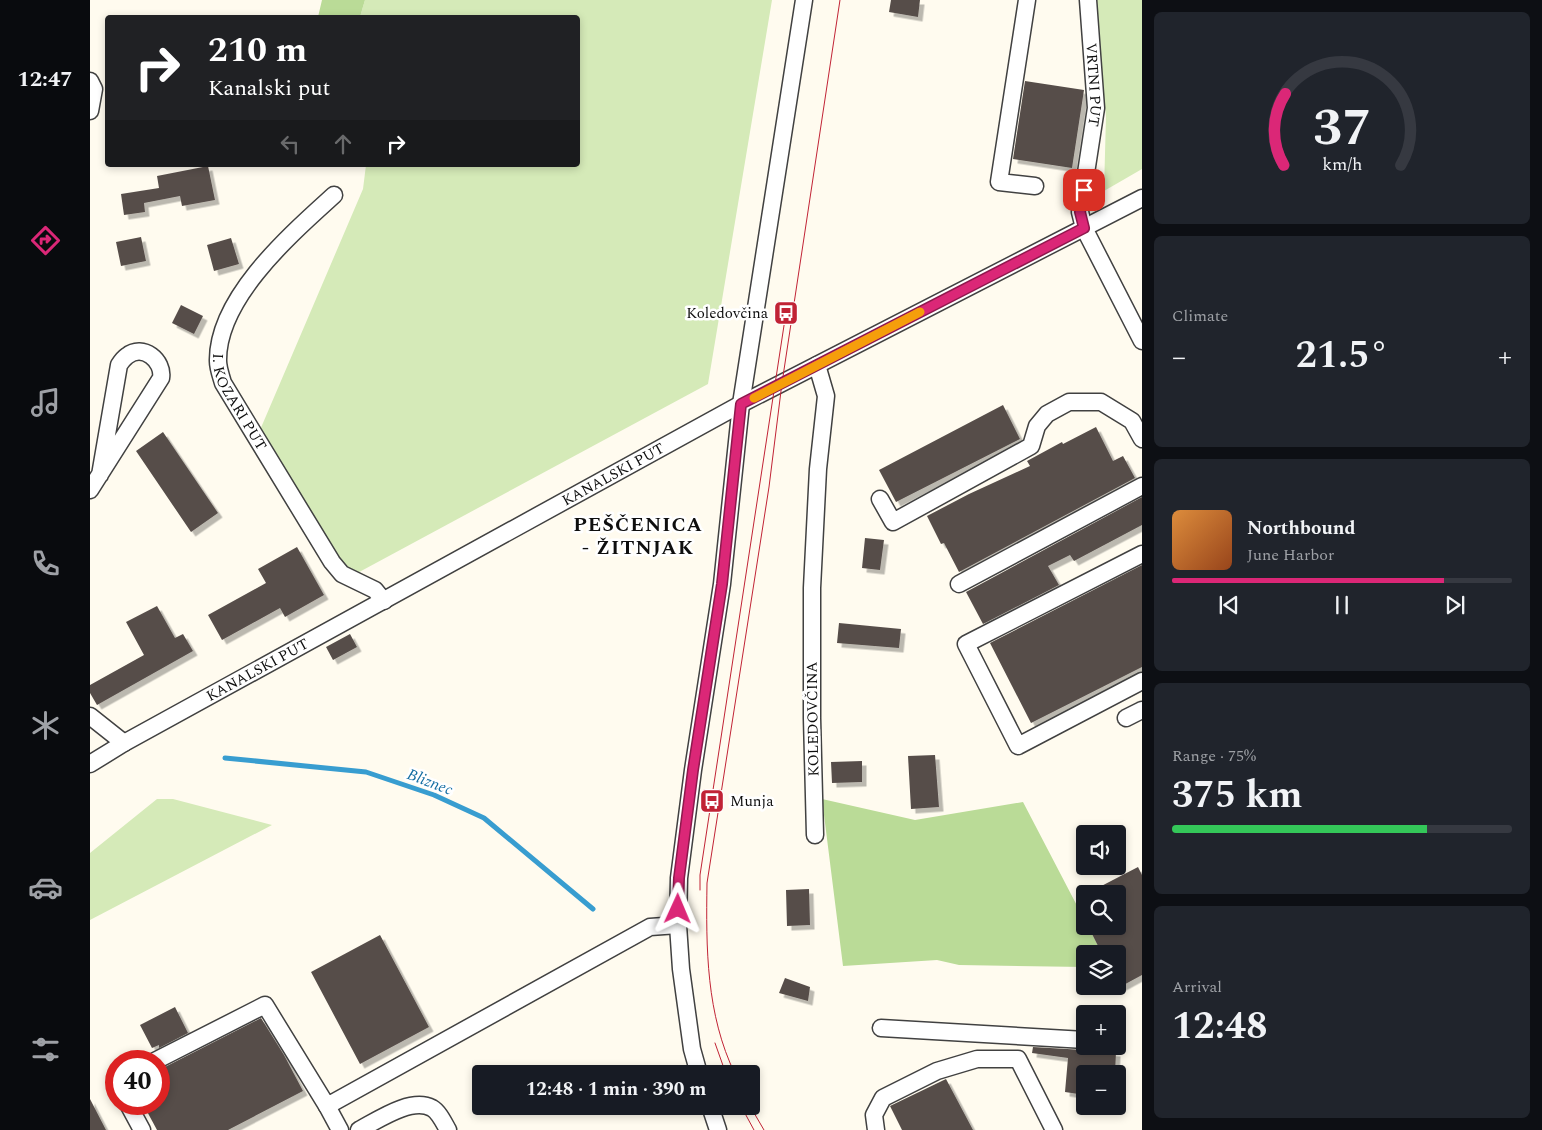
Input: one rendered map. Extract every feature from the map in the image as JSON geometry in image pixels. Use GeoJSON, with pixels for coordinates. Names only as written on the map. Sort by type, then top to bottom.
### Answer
{"type":"FeatureCollection","features":[{"type":"Feature","properties":{"kind":"street"},"geometry":{"type":"LineString","coordinates":[[697,1065],[692,1049],[685,1006],[678,925],[679,878],[693,770],[722,584],[741,404],[804,0]]}},
{"type":"Feature","properties":{"kind":"street"},"geometry":{"type":"LineString","coordinates":[[1027,0],[999,182],[1035,186]]}},
{"type":"Feature","properties":{"kind":"street","name":"VRTNI PUT"},"geometry":{"type":"LineString","coordinates":[[1084,228],[1080,212],[1096,108],[1088,0]]}},
{"type":"Feature","properties":{"kind":"street"},"geometry":{"type":"LineString","coordinates":[[90,81],[94,89],[90,111]]}},
{"type":"Feature","properties":{"kind":"street","name":"I. KOZARI PUT"},"geometry":{"type":"LineString","coordinates":[[334,195],[281,244],[246,288],[227,316],[219,344],[218,362],[223,383],[332,562],[342,574],[375,590],[384,601]]}},
{"type":"Feature","properties":{"kind":"street","name":"KANALSKI PUT"},"geometry":{"type":"LineString","coordinates":[[90,764],[124,742],[741,404],[1142,198]]}},
{"type":"Feature","properties":{"kind":"street"},"geometry":{"type":"LineString","coordinates":[[1084,228],[1142,341]]}},
{"type":"Feature","properties":{"kind":"street"},"geometry":{"type":"LineString","coordinates":[[90,490],[100,475],[161,378],[162,372],[159,364],[154,357],[144,352],[134,352],[127,356],[119,365],[100,475]]}},
{"type":"Feature","properties":{"kind":"street","name":"KOLEDOVČINA"},"geometry":{"type":"LineString","coordinates":[[815,835],[812,718],[812,588],[818,469],[826,396],[818,365]]}},
{"type":"Feature","properties":{"kind":"street"},"geometry":{"type":"LineString","coordinates":[[880,499],[893,522],[1031,446],[1037,426],[1047,414],[1069,402],[1101,402],[1132,421],[1142,439]]}},
{"type":"Feature","properties":{"kind":"street"},"geometry":{"type":"LineString","coordinates":[[959,584],[1142,486]]}},
{"type":"Feature","properties":{"kind":"street"},"geometry":{"type":"LineString","coordinates":[[1142,554],[966,644],[1018,746],[1142,681]]}},
{"type":"Feature","properties":{"kind":"street"},"geometry":{"type":"LineString","coordinates":[[1126,718],[1142,710]]}},
{"type":"Feature","properties":{"kind":"street"},"geometry":{"type":"LineString","coordinates":[[90,716],[124,742]]}},
{"type":"Feature","properties":{"kind":"street"},"geometry":{"type":"LineString","coordinates":[[327,1106],[650,927],[678,925]]}},
{"type":"Feature","properties":{"kind":"street"},"geometry":{"type":"LineString","coordinates":[[170,1053],[265,1005],[340,1130]]}},
{"type":"Feature","properties":{"kind":"street"},"geometry":{"type":"LineString","coordinates":[[881,1028],[1076,1039]]}},
{"type":"Feature","properties":{"kind":"street"},"geometry":{"type":"LineString","coordinates":[[1014,1036],[1018,1059],[1054,1130]]}},
{"type":"Feature","properties":{"kind":"street"},"geometry":{"type":"LineString","coordinates":[[876,1130],[874,1115],[883,1098],[937,1070],[977,1059],[1018,1059]]}},
{"type":"Feature","properties":{"kind":"street"},"geometry":{"type":"LineString","coordinates":[[359,1130],[405,1107],[418,1104],[433,1108],[448,1130]]}},
{"type":"Feature","properties":{"kind":"street"},"geometry":{"type":"LineString","coordinates":[[134,1115],[142,1130]]}},
{"type":"Feature","properties":{"kind":"street"},"geometry":{"type":"LineString","coordinates":[[713,1115],[718,1130]]}},
{"type":"Feature","properties":{"kind":"green space"},"geometry":{"type":"Polygon","coordinates":[[[322,0],[365,0],[361,15],[318,15],[322,0]]]}},
{"type":"Feature","properties":{"kind":"green space"},"geometry":{"type":"Polygon","coordinates":[[[365,0],[772,0],[708,384],[350,577],[260,430],[363,189],[366,167],[580,167],[580,15],[361,15],[365,0]]]}},
{"type":"Feature","properties":{"kind":"green space"},"geometry":{"type":"Polygon","coordinates":[[[1093,0],[1142,0],[1142,169],[1104,191],[1106,116],[1093,0]]]}},
{"type":"Feature","properties":{"kind":"green space"},"geometry":{"type":"Polygon","coordinates":[[[157,799],[173,799],[272,825],[90,920],[90,853],[157,799]]]}},
{"type":"Feature","properties":{"kind":"green space"},"geometry":{"type":"Polygon","coordinates":[[[822,799],[915,820],[1023,802],[1076,904],[1076,935],[1092,935],[1098,945],[1076,945],[1076,967],[959,965],[937,960],[843,966],[822,799]]]}},
{"type":"Feature","properties":{"kind":"building"},"geometry":{"type":"Polygon","coordinates":[[[891,0],[920,0],[918,17],[889,12],[891,0]]]}},
{"type":"Feature","properties":{"kind":"building"},"geometry":{"type":"Polygon","coordinates":[[[1025,81],[1084,90],[1072,168],[1013,159],[1025,81]]]}},
{"type":"Feature","properties":{"kind":"building"},"geometry":{"type":"Polygon","coordinates":[[[208,167],[215,200],[182,206],[180,196],[144,203],[145,212],[124,215],[121,194],[159,188],[157,176],[208,167]]]}},
{"type":"Feature","properties":{"kind":"building"},"geometry":{"type":"Polygon","coordinates":[[[141,237],[146,261],[121,266],[116,242],[141,237]]]}},
{"type":"Feature","properties":{"kind":"building"},"geometry":{"type":"Polygon","coordinates":[[[231,238],[239,264],[214,271],[207,245],[231,238]]]}},
{"type":"Feature","properties":{"kind":"building"},"geometry":{"type":"Polygon","coordinates":[[[181,305],[203,316],[194,334],[172,323],[181,305]]]}},
{"type":"Feature","properties":{"kind":"building"},"geometry":{"type":"Polygon","coordinates":[[[1003,405],[1020,439],[896,502],[879,470],[1003,405]]]}},
{"type":"Feature","properties":{"kind":"building"},"geometry":{"type":"Polygon","coordinates":[[[1096,427],[1113,461],[1123,456],[1135,478],[959,572],[944,543],[941,544],[927,516],[1030,466],[1027,461],[1062,442],[1063,444],[1096,427]]]}},
{"type":"Feature","properties":{"kind":"building"},"geometry":{"type":"Polygon","coordinates":[[[163,432],[218,513],[191,532],[136,451],[163,432]]]}},
{"type":"Feature","properties":{"kind":"building"},"geometry":{"type":"Polygon","coordinates":[[[1142,497],[1142,525],[1074,561],[1070,555],[1048,566],[1059,585],[983,624],[966,592],[1142,497]]]}},
{"type":"Feature","properties":{"kind":"building"},"geometry":{"type":"Polygon","coordinates":[[[865,538],[884,540],[880,570],[862,568],[865,538]]]}},
{"type":"Feature","properties":{"kind":"building"},"geometry":{"type":"Polygon","coordinates":[[[297,547],[324,595],[285,617],[280,608],[222,640],[208,615],[266,583],[258,569],[297,547]]]}},
{"type":"Feature","properties":{"kind":"building"},"geometry":{"type":"Polygon","coordinates":[[[1142,565],[1142,667],[1031,723],[990,643],[1142,565]]]}},
{"type":"Feature","properties":{"kind":"building"},"geometry":{"type":"Polygon","coordinates":[[[157,606],[175,638],[183,634],[193,651],[97,705],[90,693],[90,685],[144,655],[126,622],[157,606]]]}},
{"type":"Feature","properties":{"kind":"building"},"geometry":{"type":"Polygon","coordinates":[[[839,623],[901,629],[899,648],[837,643],[839,623]]]}},
{"type":"Feature","properties":{"kind":"building"},"geometry":{"type":"Polygon","coordinates":[[[350,634],[357,647],[333,660],[326,647],[350,634]]]}},
{"type":"Feature","properties":{"kind":"building"},"geometry":{"type":"Polygon","coordinates":[[[935,755],[939,807],[911,809],[908,756],[935,755]]]}},
{"type":"Feature","properties":{"kind":"building"},"geometry":{"type":"Polygon","coordinates":[[[862,761],[862,782],[832,783],[831,762],[862,761]]]}},
{"type":"Feature","properties":{"kind":"building"},"geometry":{"type":"Polygon","coordinates":[[[1138,867],[1142,875],[1142,975],[1126,984],[1126,945],[1098,945],[1092,935],[1126,935],[1126,885],[1103,885],[1126,875],[1138,867]]]}},
{"type":"Feature","properties":{"kind":"building"},"geometry":{"type":"Polygon","coordinates":[[[809,889],[810,925],[787,926],[786,890],[809,889]]]}},
{"type":"Feature","properties":{"kind":"building"},"geometry":{"type":"Polygon","coordinates":[[[380,935],[429,1027],[360,1064],[311,972],[380,935]]]}},
{"type":"Feature","properties":{"kind":"building"},"geometry":{"type":"Polygon","coordinates":[[[785,978],[810,987],[808,1001],[779,993],[785,978]]]}},
{"type":"Feature","properties":{"kind":"building"},"geometry":{"type":"Polygon","coordinates":[[[175,1007],[188,1033],[159,1048],[159,1045],[152,1048],[140,1025],[175,1007]]]}},
{"type":"Feature","properties":{"kind":"building"},"geometry":{"type":"Polygon","coordinates":[[[261,1018],[303,1091],[228,1130],[157,1130],[149,1115],[170,1115],[170,1064],[261,1018]]]}},
{"type":"Feature","properties":{"kind":"building"},"geometry":{"type":"Polygon","coordinates":[[[1033,1047],[1076,1050],[1076,1055],[1116,1055],[1115,1065],[1076,1065],[1076,1094],[1065,1092],[1068,1058],[1032,1053],[1033,1047]]]}},
{"type":"Feature","properties":{"kind":"building"},"geometry":{"type":"Polygon","coordinates":[[[946,1079],[973,1130],[902,1130],[890,1106],[946,1079]]]}},
{"type":"Feature","properties":{"kind":"building"},"geometry":{"type":"Polygon","coordinates":[[[90,1099],[106,1130],[90,1130],[90,1099]]]}},
{"type":"Feature","properties":{"kind":"waterway","name":"Bliznec"},"geometry":{"type":"LineString","coordinates":[[225,758],[366,772],[434,795],[484,818],[593,909]]}},
{"type":"Feature","properties":{"kind":"tram line"},"geometry":{"type":"LineString","coordinates":[[731,1065],[718,1028],[713,1004],[708,956],[707,883],[769,487],[782,383],[840,0]]}},
{"type":"Feature","properties":{"kind":"tram line"},"geometry":{"type":"LineString","coordinates":[[700,890],[700,875],[785,319]]}},
{"type":"Feature","properties":{"kind":"tram line"},"geometry":{"type":"LineString","coordinates":[[715,1043],[723,1065]]}},
{"type":"Feature","properties":{"kind":"tram line"},"geometry":{"type":"LineString","coordinates":[[746,1115],[754,1130]]}},
{"type":"Feature","properties":{"kind":"tram line"},"geometry":{"type":"LineString","coordinates":[[755,1115],[764,1130]]}},
{"type":"Feature","properties":{"kind":"slow traffic"},"geometry":{"type":"LineString","coordinates":[[754,398],[920,312]]}},
{"type":"Feature","properties":{"kind":"place","name":"Koledovčina"},"geometry":{"type":"Point","coordinates":[786,313]}},
{"type":"Feature","properties":{"kind":"place","name":"Munja"},"geometry":{"type":"Point","coordinates":[712,801]}},
{"type":"Feature","properties":{"kind":"district","name":"PEŠČENICA - ŽITNJAK"},"geometry":{"type":"Point","coordinates":[638,536]}},
{"type":"Feature","properties":{"kind":"route"},"geometry":{"type":"LineString","coordinates":[[678,909],[679,878],[693,770],[722,584],[741,404],[1084,228],[1080,212],[1084,190]]}}]}
